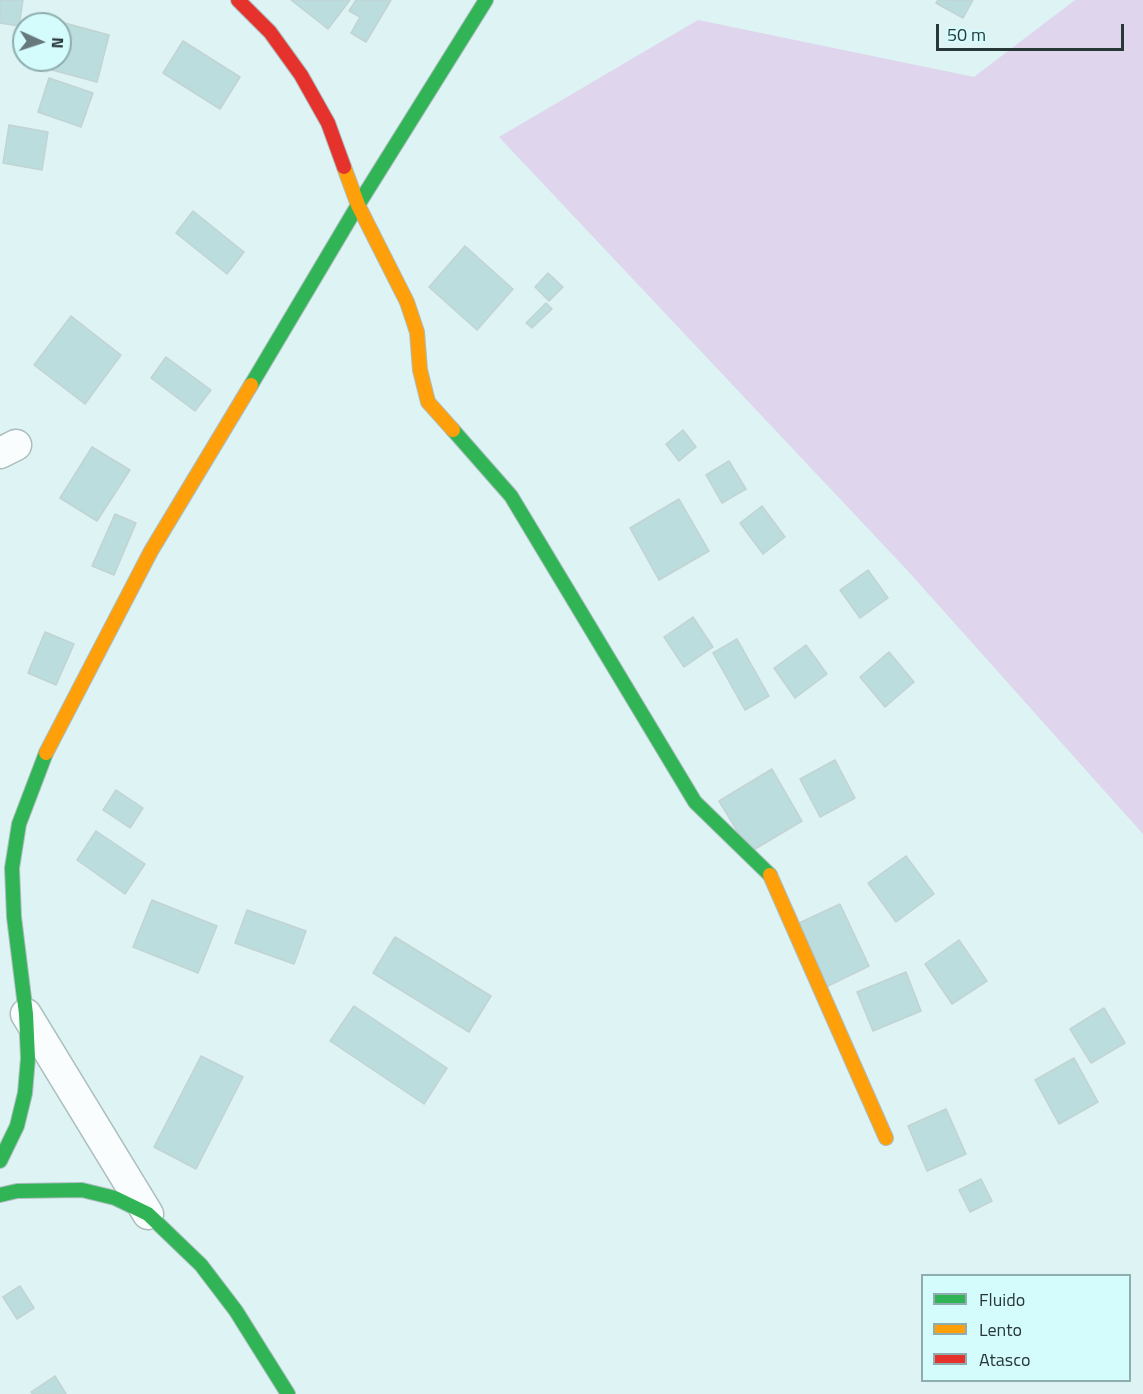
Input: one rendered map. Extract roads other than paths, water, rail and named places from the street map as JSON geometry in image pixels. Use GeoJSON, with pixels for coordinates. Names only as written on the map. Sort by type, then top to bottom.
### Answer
{"type":"FeatureCollection","features":[{"type":"Feature","properties":{"kind":"street"},"geometry":{"type":"LineString","coordinates":[[238,0],[270,32],[301,75],[328,123],[358,205],[407,302],[417,332],[420,370],[428,402],[511,496],[695,802],[768,871],[886,1138]]}},
{"type":"Feature","properties":{"kind":"street"},"geometry":{"type":"LineString","coordinates":[[0,1161],[17,1126],[25,1093],[28,1058],[26,1014],[14,917],[12,868],[19,824],[52,736],[151,551],[358,205],[486,0]]}},
{"type":"Feature","properties":{"kind":"street"},"geometry":{"type":"LineString","coordinates":[[0,878],[14,917]]}},
{"type":"Feature","properties":{"kind":"street"},"geometry":{"type":"LineString","coordinates":[[26,1014],[148,1214],[201,1265],[236,1311],[288,1394]]}},
{"type":"Feature","properties":{"kind":"street"},"geometry":{"type":"LineString","coordinates":[[0,1195],[17,1191],[82,1190],[115,1198],[148,1214]]}}]}
